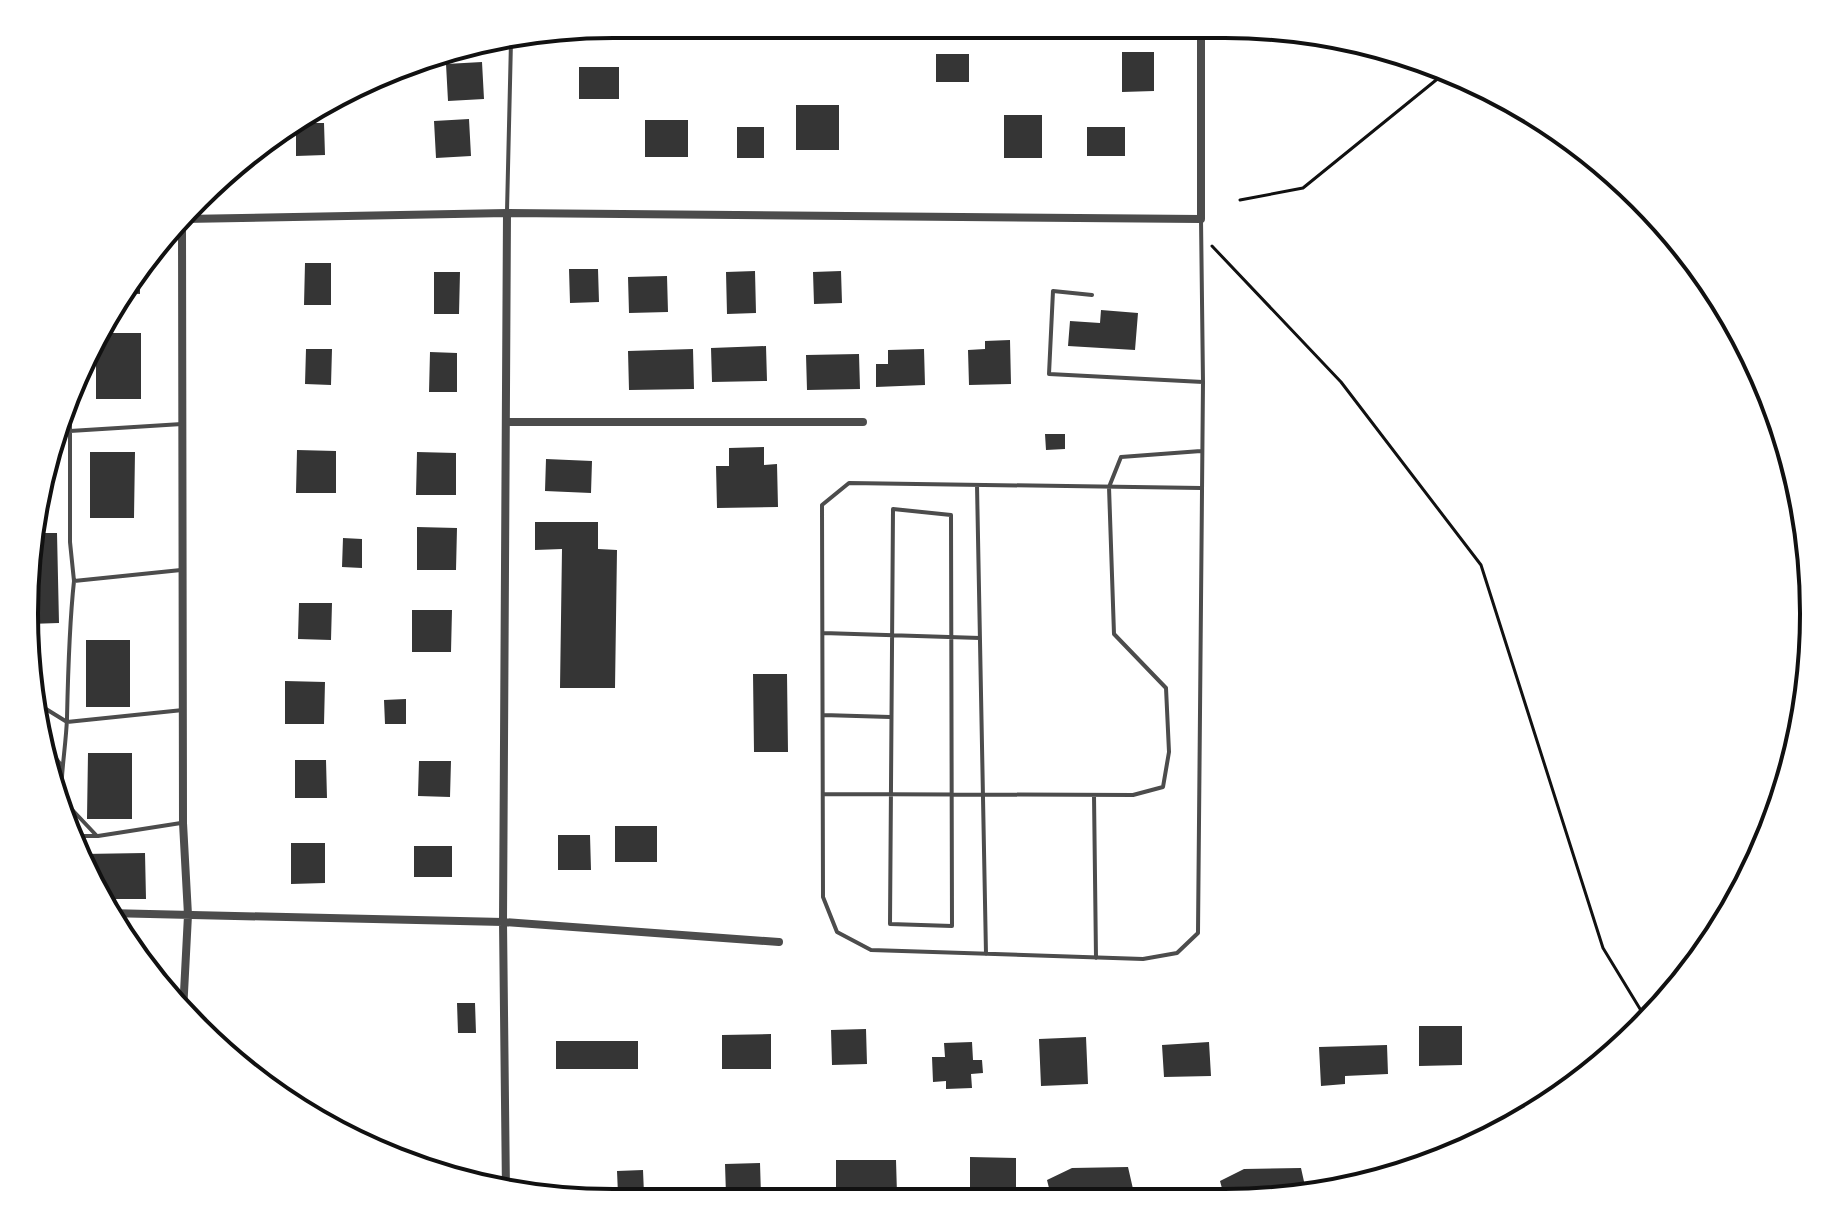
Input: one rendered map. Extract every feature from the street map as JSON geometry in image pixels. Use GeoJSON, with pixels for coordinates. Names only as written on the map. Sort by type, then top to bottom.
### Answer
{"type":"FeatureCollection","features":[{"type":"Feature","properties":{"kind":"street"},"geometry":{"type":"LineString","coordinates":[[195,220],[507,213],[1201,219],[1201,38]]}},
{"type":"Feature","properties":{"kind":"street"},"geometry":{"type":"LineString","coordinates":[[506,1179],[503,922],[507,213]]}},
{"type":"Feature","properties":{"kind":"street"},"geometry":{"type":"LineString","coordinates":[[183,232],[183,823],[188,915],[184,996]]}},
{"type":"Feature","properties":{"kind":"street"},"geometry":{"type":"LineString","coordinates":[[506,422],[863,422]]}},
{"type":"Feature","properties":{"kind":"street"},"geometry":{"type":"LineString","coordinates":[[123,913],[503,922],[779,942]]}},
{"type":"Feature","properties":{"kind":"lane"},"geometry":{"type":"LineString","coordinates":[[507,213],[511,47]]}},
{"type":"Feature","properties":{"kind":"lane"},"geometry":{"type":"LineString","coordinates":[[1201,219],[1203,382],[1198,933],[1177,953],[1143,959],[871,950],[837,932],[823,897],[822,505],[849,483],[1201,488]]}},
{"type":"Feature","properties":{"kind":"lane"},"geometry":{"type":"LineString","coordinates":[[1092,295],[1053,291],[1049,374],[1203,382]]}},
{"type":"Feature","properties":{"kind":"lane"},"geometry":{"type":"LineString","coordinates":[[70,431],[182,424]]}},
{"type":"Feature","properties":{"kind":"lane"},"geometry":{"type":"LineString","coordinates":[[61,773],[67,722],[68,633],[74,581],[70,542],[70,426]]}},
{"type":"Feature","properties":{"kind":"lane"},"geometry":{"type":"LineString","coordinates":[[823,794],[1133,795],[1163,787],[1169,752],[1166,688],[1114,634],[1109,487],[1121,457],[1201,451]]}},
{"type":"Feature","properties":{"kind":"lane"},"geometry":{"type":"LineString","coordinates":[[977,485],[986,954]]}},
{"type":"Feature","properties":{"kind":"lane"},"geometry":{"type":"LineString","coordinates":[[893,509],[951,515],[952,926],[890,924],[891,636],[893,509]]}},
{"type":"Feature","properties":{"kind":"lane"},"geometry":{"type":"LineString","coordinates":[[74,581],[182,570]]}},
{"type":"Feature","properties":{"kind":"lane"},"geometry":{"type":"LineString","coordinates":[[823,633],[980,638]]}},
{"type":"Feature","properties":{"kind":"lane"},"geometry":{"type":"LineString","coordinates":[[46,709],[67,722],[183,710]]}},
{"type":"Feature","properties":{"kind":"lane"},"geometry":{"type":"LineString","coordinates":[[823,715],[890,717]]}},
{"type":"Feature","properties":{"kind":"lane"},"geometry":{"type":"LineString","coordinates":[[58,761],[61,765]]}},
{"type":"Feature","properties":{"kind":"lane"},"geometry":{"type":"LineString","coordinates":[[1094,795],[1096,958]]}},
{"type":"Feature","properties":{"kind":"lane"},"geometry":{"type":"LineString","coordinates":[[74,811],[98,836]]}},
{"type":"Feature","properties":{"kind":"lane"},"geometry":{"type":"LineString","coordinates":[[83,836],[183,823]]}},
{"type":"Feature","properties":{"kind":"path"},"geometry":{"type":"LineString","coordinates":[[1240,200],[1303,188],[1437,79]]}},
{"type":"Feature","properties":{"kind":"path"},"geometry":{"type":"LineString","coordinates":[[1201,235],[1341,382],[1481,565],[1603,948],[1641,1010]]}},
{"type":"Feature","properties":{"kind":"building"},"geometry":{"type":"Polygon","coordinates":[[[1122,52],[1154,52],[1154,91],[1122,92],[1122,52]]]}},
{"type":"Feature","properties":{"kind":"building"},"geometry":{"type":"Polygon","coordinates":[[[936,54],[969,54],[969,82],[936,82],[936,54]]]}},
{"type":"Feature","properties":{"kind":"building"},"geometry":{"type":"Polygon","coordinates":[[[482,62],[484,99],[448,101],[446,64],[482,62]]]}},
{"type":"Feature","properties":{"kind":"building"},"geometry":{"type":"Polygon","coordinates":[[[579,67],[619,67],[619,99],[579,99],[579,67]]]}},
{"type":"Feature","properties":{"kind":"building"},"geometry":{"type":"Polygon","coordinates":[[[796,105],[839,105],[839,150],[796,150],[796,105]]]}},
{"type":"Feature","properties":{"kind":"building"},"geometry":{"type":"Polygon","coordinates":[[[1004,115],[1042,115],[1042,158],[1004,158],[1004,115]]]}},
{"type":"Feature","properties":{"kind":"building"},"geometry":{"type":"Polygon","coordinates":[[[469,119],[471,156],[436,158],[434,121],[469,119]]]}},
{"type":"Feature","properties":{"kind":"building"},"geometry":{"type":"Polygon","coordinates":[[[645,120],[688,120],[688,157],[645,157],[645,120]]]}},
{"type":"Feature","properties":{"kind":"building"},"geometry":{"type":"Polygon","coordinates":[[[313,123],[324,123],[325,155],[296,156],[296,134],[313,123]]]}},
{"type":"Feature","properties":{"kind":"building"},"geometry":{"type":"Polygon","coordinates":[[[737,127],[764,127],[764,158],[737,158],[737,127]]]}},
{"type":"Feature","properties":{"kind":"building"},"geometry":{"type":"Polygon","coordinates":[[[1087,127],[1125,127],[1125,156],[1087,156],[1087,127]]]}},
{"type":"Feature","properties":{"kind":"building"},"geometry":{"type":"Polygon","coordinates":[[[305,263],[331,263],[331,305],[304,305],[305,263]]]}},
{"type":"Feature","properties":{"kind":"building"},"geometry":{"type":"Polygon","coordinates":[[[569,269],[598,269],[599,302],[570,303],[569,269]]]}},
{"type":"Feature","properties":{"kind":"building"},"geometry":{"type":"Polygon","coordinates":[[[755,271],[756,313],[727,314],[726,272],[755,271]]]}},
{"type":"Feature","properties":{"kind":"building"},"geometry":{"type":"Polygon","coordinates":[[[841,271],[842,303],[814,304],[813,272],[841,271]]]}},
{"type":"Feature","properties":{"kind":"building"},"geometry":{"type":"Polygon","coordinates":[[[434,272],[460,272],[459,314],[434,314],[434,272]]]}},
{"type":"Feature","properties":{"kind":"building"},"geometry":{"type":"Polygon","coordinates":[[[667,276],[668,312],[629,313],[628,277],[667,276]]]}},
{"type":"Feature","properties":{"kind":"building"},"geometry":{"type":"Polygon","coordinates":[[[1101,310],[1138,313],[1135,350],[1068,346],[1070,321],[1100,323],[1101,310]]]}},
{"type":"Feature","properties":{"kind":"building"},"geometry":{"type":"Polygon","coordinates":[[[111,333],[141,333],[141,399],[96,399],[96,361],[111,333]]]}},
{"type":"Feature","properties":{"kind":"building"},"geometry":{"type":"Polygon","coordinates":[[[1010,340],[1011,384],[969,385],[968,350],[985,349],[985,341],[1010,340]]]}},
{"type":"Feature","properties":{"kind":"building"},"geometry":{"type":"Polygon","coordinates":[[[766,346],[767,381],[712,382],[711,348],[766,346]]]}},
{"type":"Feature","properties":{"kind":"building"},"geometry":{"type":"Polygon","coordinates":[[[306,349],[332,349],[331,385],[305,384],[306,349]]]}},
{"type":"Feature","properties":{"kind":"building"},"geometry":{"type":"Polygon","coordinates":[[[693,349],[694,389],[629,390],[628,351],[693,349]]]}},
{"type":"Feature","properties":{"kind":"building"},"geometry":{"type":"Polygon","coordinates":[[[924,349],[925,385],[876,387],[876,364],[888,364],[888,350],[924,349]]]}},
{"type":"Feature","properties":{"kind":"building"},"geometry":{"type":"Polygon","coordinates":[[[430,352],[457,353],[457,392],[429,392],[430,352]]]}},
{"type":"Feature","properties":{"kind":"building"},"geometry":{"type":"Polygon","coordinates":[[[859,354],[860,389],[807,390],[806,355],[859,354]]]}},
{"type":"Feature","properties":{"kind":"building"},"geometry":{"type":"Polygon","coordinates":[[[1045,434],[1065,434],[1065,449],[1046,450],[1045,434]]]}},
{"type":"Feature","properties":{"kind":"building"},"geometry":{"type":"Polygon","coordinates":[[[764,447],[764,465],[777,464],[778,507],[717,508],[716,466],[729,466],[729,448],[764,447]]]}},
{"type":"Feature","properties":{"kind":"building"},"geometry":{"type":"Polygon","coordinates":[[[297,450],[336,451],[336,493],[296,493],[297,450]]]}},
{"type":"Feature","properties":{"kind":"building"},"geometry":{"type":"Polygon","coordinates":[[[90,452],[135,452],[134,518],[90,518],[90,452]]]}},
{"type":"Feature","properties":{"kind":"building"},"geometry":{"type":"Polygon","coordinates":[[[417,452],[456,453],[456,495],[416,495],[417,452]]]}},
{"type":"Feature","properties":{"kind":"building"},"geometry":{"type":"Polygon","coordinates":[[[546,459],[592,461],[591,493],[545,491],[546,459]]]}},
{"type":"Feature","properties":{"kind":"building"},"geometry":{"type":"Polygon","coordinates":[[[535,522],[598,522],[598,549],[617,550],[615,688],[560,688],[562,549],[535,550],[535,522]]]}},
{"type":"Feature","properties":{"kind":"building"},"geometry":{"type":"Polygon","coordinates":[[[417,527],[457,528],[456,570],[417,570],[417,527]]]}},
{"type":"Feature","properties":{"kind":"building"},"geometry":{"type":"Polygon","coordinates":[[[44,533],[57,533],[59,623],[38,624],[44,533]]]}},
{"type":"Feature","properties":{"kind":"building"},"geometry":{"type":"Polygon","coordinates":[[[343,538],[362,539],[362,568],[342,567],[343,538]]]}},
{"type":"Feature","properties":{"kind":"building"},"geometry":{"type":"Polygon","coordinates":[[[299,603],[332,603],[331,640],[298,639],[299,603]]]}},
{"type":"Feature","properties":{"kind":"building"},"geometry":{"type":"Polygon","coordinates":[[[412,610],[452,610],[451,652],[412,652],[412,610]]]}},
{"type":"Feature","properties":{"kind":"building"},"geometry":{"type":"Polygon","coordinates":[[[86,640],[130,640],[130,707],[86,707],[86,640]]]}},
{"type":"Feature","properties":{"kind":"building"},"geometry":{"type":"Polygon","coordinates":[[[753,674],[787,674],[788,752],[754,752],[753,674]]]}},
{"type":"Feature","properties":{"kind":"building"},"geometry":{"type":"Polygon","coordinates":[[[285,681],[325,682],[324,724],[285,724],[285,681]]]}},
{"type":"Feature","properties":{"kind":"building"},"geometry":{"type":"Polygon","coordinates":[[[406,699],[406,724],[385,724],[384,700],[406,699]]]}},
{"type":"Feature","properties":{"kind":"building"},"geometry":{"type":"Polygon","coordinates":[[[88,753],[132,753],[132,819],[87,819],[88,753]]]}},
{"type":"Feature","properties":{"kind":"building"},"geometry":{"type":"Polygon","coordinates":[[[295,760],[326,760],[327,798],[295,798],[295,760]]]}},
{"type":"Feature","properties":{"kind":"building"},"geometry":{"type":"Polygon","coordinates":[[[419,761],[451,761],[450,797],[418,796],[419,761]]]}},
{"type":"Feature","properties":{"kind":"building"},"geometry":{"type":"Polygon","coordinates":[[[615,826],[657,826],[657,862],[615,862],[615,826]]]}},
{"type":"Feature","properties":{"kind":"building"},"geometry":{"type":"Polygon","coordinates":[[[558,835],[590,835],[591,870],[558,870],[558,835]]]}},
{"type":"Feature","properties":{"kind":"building"},"geometry":{"type":"Polygon","coordinates":[[[291,843],[325,843],[325,883],[291,884],[291,843]]]}},
{"type":"Feature","properties":{"kind":"building"},"geometry":{"type":"Polygon","coordinates":[[[414,846],[452,846],[452,877],[414,877],[414,846]]]}},
{"type":"Feature","properties":{"kind":"building"},"geometry":{"type":"Polygon","coordinates":[[[145,853],[146,899],[114,899],[91,854],[145,853]]]}},
{"type":"Feature","properties":{"kind":"building"},"geometry":{"type":"Polygon","coordinates":[[[457,1003],[475,1003],[476,1033],[458,1033],[457,1003]]]}},
{"type":"Feature","properties":{"kind":"building"},"geometry":{"type":"Polygon","coordinates":[[[1419,1026],[1462,1026],[1462,1065],[1419,1066],[1419,1026]]]}},
{"type":"Feature","properties":{"kind":"building"},"geometry":{"type":"Polygon","coordinates":[[[866,1029],[867,1064],[832,1065],[831,1030],[866,1029]]]}},
{"type":"Feature","properties":{"kind":"building"},"geometry":{"type":"Polygon","coordinates":[[[771,1034],[771,1069],[722,1069],[722,1035],[771,1034]]]}},
{"type":"Feature","properties":{"kind":"building"},"geometry":{"type":"Polygon","coordinates":[[[1086,1037],[1088,1084],[1041,1086],[1039,1039],[1086,1037]]]}},
{"type":"Feature","properties":{"kind":"building"},"geometry":{"type":"Polygon","coordinates":[[[556,1041],[638,1041],[638,1069],[556,1069],[556,1041]]]}},
{"type":"Feature","properties":{"kind":"building"},"geometry":{"type":"Polygon","coordinates":[[[972,1042],[973,1060],[982,1060],[983,1073],[971,1074],[972,1088],[946,1089],[946,1081],[933,1082],[932,1057],[945,1057],[944,1043],[972,1042]]]}},
{"type":"Feature","properties":{"kind":"building"},"geometry":{"type":"Polygon","coordinates":[[[1209,1042],[1211,1076],[1164,1077],[1162,1045],[1209,1042]]]}},
{"type":"Feature","properties":{"kind":"building"},"geometry":{"type":"Polygon","coordinates":[[[1387,1045],[1388,1074],[1345,1076],[1345,1084],[1321,1086],[1319,1047],[1387,1045]]]}},
{"type":"Feature","properties":{"kind":"building"},"geometry":{"type":"Polygon","coordinates":[[[970,1157],[1016,1158],[1016,1189],[970,1189],[970,1157]]]}},
{"type":"Feature","properties":{"kind":"building"},"geometry":{"type":"Polygon","coordinates":[[[836,1160],[896,1160],[897,1189],[836,1189],[836,1160]]]}},
{"type":"Feature","properties":{"kind":"building"},"geometry":{"type":"Polygon","coordinates":[[[760,1163],[761,1189],[726,1189],[725,1164],[760,1163]]]}},
{"type":"Feature","properties":{"kind":"building"},"geometry":{"type":"Polygon","coordinates":[[[1128,1167],[1133,1189],[1049,1189],[1047,1180],[1072,1168],[1128,1167]]]}},
{"type":"Feature","properties":{"kind":"building"},"geometry":{"type":"Polygon","coordinates":[[[1301,1168],[1304,1183],[1222,1189],[1220,1181],[1244,1169],[1301,1168]]]}},
{"type":"Feature","properties":{"kind":"building"},"geometry":{"type":"Polygon","coordinates":[[[643,1170],[644,1189],[618,1189],[617,1171],[643,1170]]]}}]}
